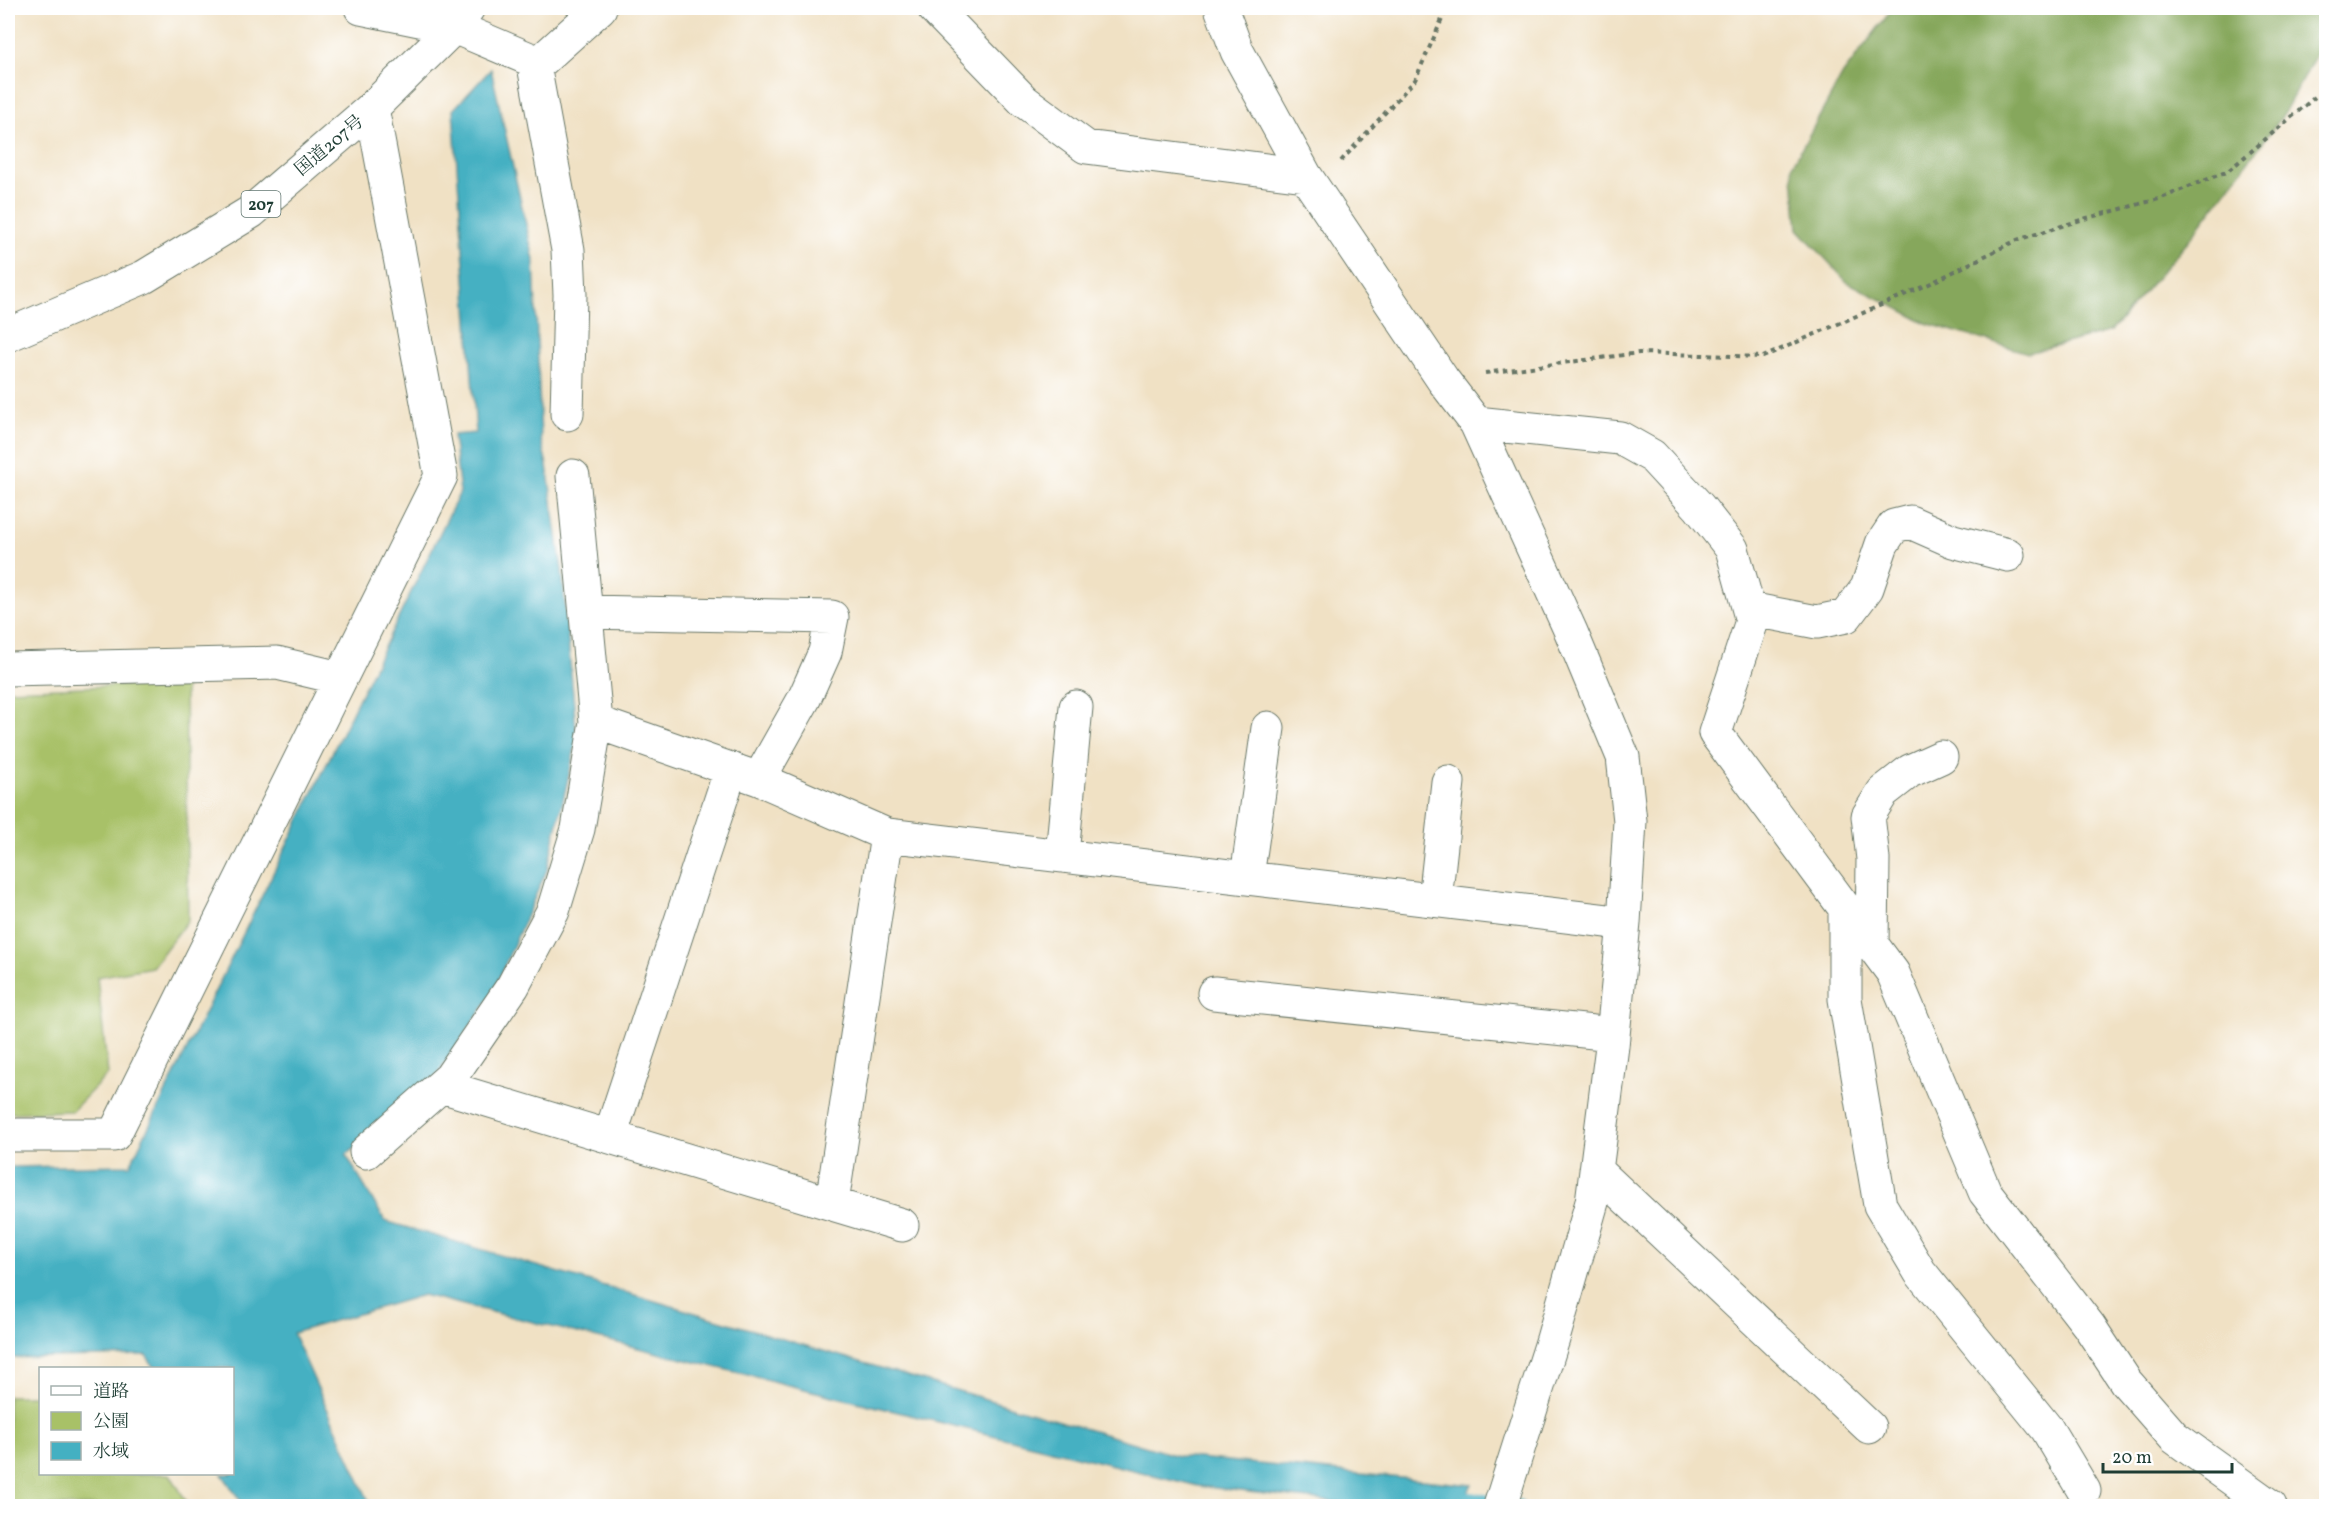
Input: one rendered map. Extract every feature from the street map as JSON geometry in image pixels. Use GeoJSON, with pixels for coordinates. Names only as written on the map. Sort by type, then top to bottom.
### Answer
{"type":"FeatureCollection","features":[{"type":"Feature","properties":{"kind":"main road"},"geometry":{"type":"LineString","coordinates":[[361,8],[461,17],[540,63],[600,8]]}},
{"type":"Feature","properties":{"kind":"main road"},"geometry":{"type":"LineString","coordinates":[[934,8],[1024,101],[1086,147],[1310,183]]}},
{"type":"Feature","properties":{"kind":"main road"},"geometry":{"type":"LineString","coordinates":[[1221,8],[1237,51],[1310,183],[1443,380],[1476,423],[1571,632],[1623,757],[1630,821],[1624,923],[1592,1202],[1553,1339],[1500,1506]]}},
{"type":"Feature","properties":{"kind":"main road","name":"国道207号"},"geometry":{"type":"LineString","coordinates":[[8,335],[144,277],[251,212],[372,108],[461,17]]}},
{"type":"Feature","properties":{"kind":"main road"},"geometry":{"type":"LineString","coordinates":[[533,60],[568,250],[570,295],[567,414]]}},
{"type":"Feature","properties":{"kind":"main road"},"geometry":{"type":"LineString","coordinates":[[8,1135],[114,1135],[441,476],[372,108]]}},
{"type":"Feature","properties":{"kind":"main road"},"geometry":{"type":"LineString","coordinates":[[1476,423],[1620,438],[1652,456],[1699,507],[1732,549],[1752,621],[1715,734],[1893,973],[1984,1192],[2089,1326],[2126,1382],[2174,1437],[2270,1506]]}},
{"type":"Feature","properties":{"kind":"main road"},"geometry":{"type":"LineString","coordinates":[[366,1152],[450,1078],[513,986],[553,911],[578,829],[596,722],[573,476]]}},
{"type":"Feature","properties":{"kind":"main road"},"geometry":{"type":"LineString","coordinates":[[1749,609],[1817,622],[1846,616],[1867,588],[1882,544],[1894,526],[1910,522],[1953,541],[2008,555]]}},
{"type":"Feature","properties":{"kind":"main road"},"geometry":{"type":"LineString","coordinates":[[586,612],[832,617],[825,652],[804,699],[745,774],[610,1136]]}},
{"type":"Feature","properties":{"kind":"main road"},"geometry":{"type":"LineString","coordinates":[[8,669],[277,663],[340,678]]}},
{"type":"Feature","properties":{"kind":"main road"},"geometry":{"type":"LineString","coordinates":[[1062,855],[1076,707]]}},
{"type":"Feature","properties":{"kind":"main road"},"geometry":{"type":"LineString","coordinates":[[596,722],[745,774],[887,835],[1624,923]]}},
{"type":"Feature","properties":{"kind":"main road"},"geometry":{"type":"LineString","coordinates":[[1247,878],[1268,728]]}},
{"type":"Feature","properties":{"kind":"main road"},"geometry":{"type":"LineString","coordinates":[[1872,944],[1873,859],[1868,816],[1883,792],[1910,771],[1941,757]]}},
{"type":"Feature","properties":{"kind":"main road"},"geometry":{"type":"LineString","coordinates":[[1435,900],[1448,782]]}},
{"type":"Feature","properties":{"kind":"main road"},"geometry":{"type":"LineString","coordinates":[[832,1203],[887,835]]}},
{"type":"Feature","properties":{"kind":"main road"},"geometry":{"type":"LineString","coordinates":[[1845,908],[1845,999],[1880,1205],[1920,1272],[2047,1429],[2084,1491]]}},
{"type":"Feature","properties":{"kind":"main road"},"geometry":{"type":"LineString","coordinates":[[1214,993],[1613,1034]]}},
{"type":"Feature","properties":{"kind":"main road"},"geometry":{"type":"LineString","coordinates":[[441,1086],[902,1225]]}},
{"type":"Feature","properties":{"kind":"main road"},"geometry":{"type":"LineString","coordinates":[[1596,1170],[1869,1427]]}},
{"type":"Feature","properties":{"kind":"path"},"geometry":{"type":"LineString","coordinates":[[1310,183],[1415,80],[1447,8]]}},
{"type":"Feature","properties":{"kind":"path"},"geometry":{"type":"LineString","coordinates":[[1443,380],[1639,352],[1763,357],[1929,284],[2017,240],[2159,199],[2228,171],[2321,92],[2326,84]]}},
{"type":"Feature","properties":{"kind":"green space"},"geometry":{"type":"Polygon","coordinates":[[[1893,8],[2326,8],[2326,36],[2281,118],[2193,235],[2111,331],[2028,353],[1926,323],[1847,282],[1798,229],[1792,166],[1843,74],[1893,8]]]}},
{"type":"Feature","properties":{"kind":"green space"},"geometry":{"type":"Polygon","coordinates":[[[185,683],[188,920],[152,967],[97,977],[108,1074],[72,1111],[8,1113],[8,690],[185,683]]]}},
{"type":"Feature","properties":{"kind":"green space"},"geometry":{"type":"Polygon","coordinates":[[[8,1396],[39,1396],[39,1475],[171,1475],[189,1506],[8,1506],[8,1396]]]}},
{"type":"Feature","properties":{"kind":"water"},"geometry":{"type":"Polygon","coordinates":[[[491,69],[534,260],[541,440],[547,465],[562,570],[577,740],[547,870],[491,996],[423,1096],[346,1155],[385,1221],[1178,1456],[1472,1485],[1461,1506],[1369,1506],[1198,1486],[423,1295],[293,1333],[371,1506],[244,1506],[223,1475],[234,1475],[234,1367],[154,1367],[146,1355],[8,1358],[8,1167],[130,1165],[460,492],[453,435],[476,433],[453,110],[491,69]]]}},
{"type":"Feature","properties":{"kind":"waterway"},"geometry":{"type":"LineString","coordinates":[[1449,1496],[1518,1506]]}}]}
